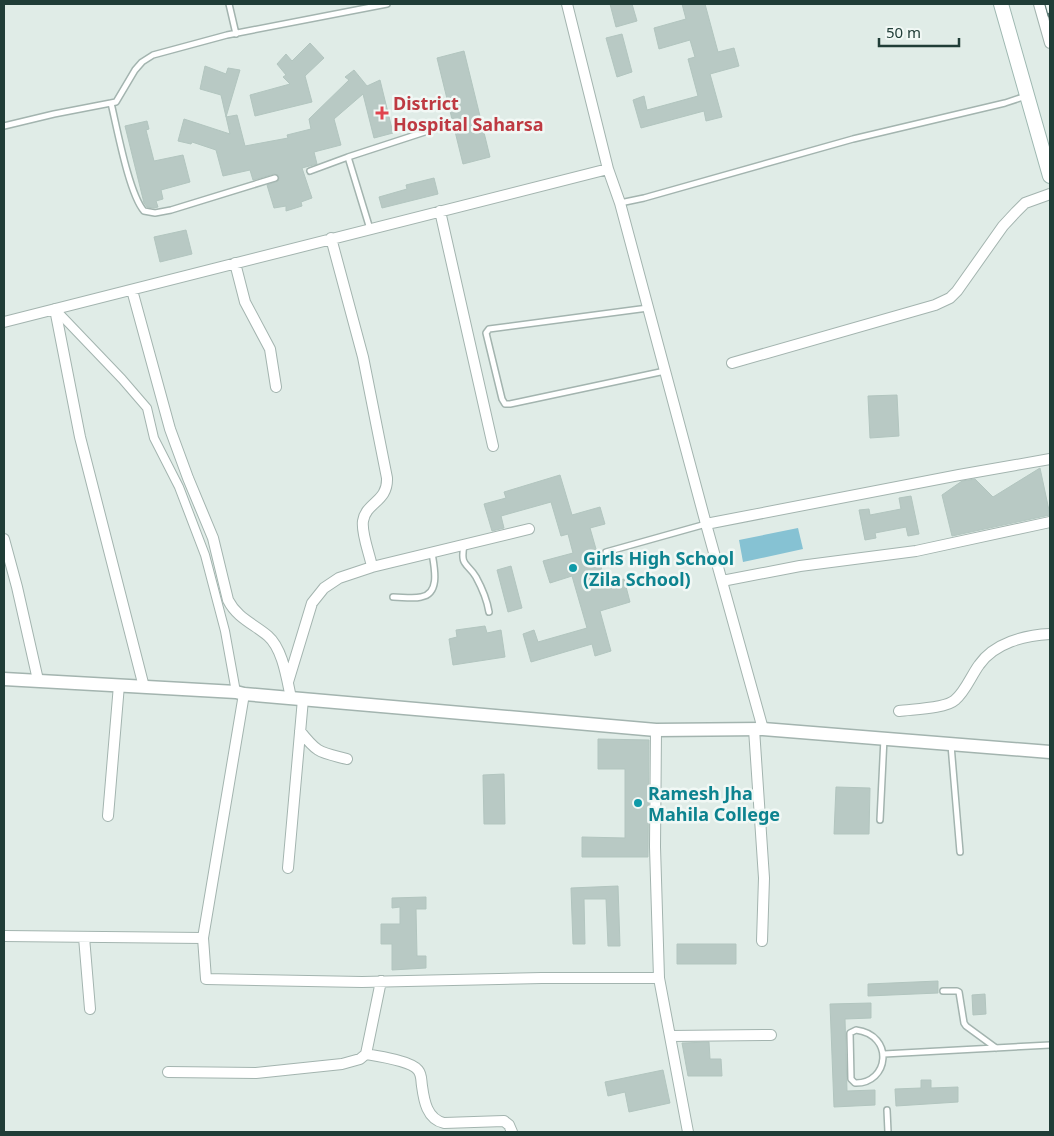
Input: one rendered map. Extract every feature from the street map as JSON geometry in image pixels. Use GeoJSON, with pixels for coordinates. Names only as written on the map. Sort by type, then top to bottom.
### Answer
{"type":"FeatureCollection","features":[{"type":"Feature","properties":{"kind":"main road"},"geometry":{"type":"LineString","coordinates":[[1001,4],[1050,176]]}},
{"type":"Feature","properties":{"kind":"street"},"geometry":{"type":"LineString","coordinates":[[567,4],[608,169],[620,203],[722,581],[759,729],[764,878],[762,941]]}},
{"type":"Feature","properties":{"kind":"street"},"geometry":{"type":"LineString","coordinates":[[1039,4],[1050,43]]}},
{"type":"Feature","properties":{"kind":"street"},"geometry":{"type":"LineString","coordinates":[[4,322],[608,169]]}},
{"type":"Feature","properties":{"kind":"street"},"geometry":{"type":"LineString","coordinates":[[732,363],[935,305],[950,298],[1003,226],[1016,212],[1026,203],[1050,194]]}},
{"type":"Feature","properties":{"kind":"street"},"geometry":{"type":"LineString","coordinates":[[440,211],[493,446]]}},
{"type":"Feature","properties":{"kind":"street"},"geometry":{"type":"LineString","coordinates":[[331,238],[363,357],[387,478],[386,491],[366,512],[363,520],[372,567]]}},
{"type":"Feature","properties":{"kind":"street"},"geometry":{"type":"LineString","coordinates":[[235,263],[245,302],[270,348],[276,387]]}},
{"type":"Feature","properties":{"kind":"street"},"geometry":{"type":"LineString","coordinates":[[132,290],[170,429],[213,538],[228,600],[232,609],[270,637],[284,665],[288,683],[297,699],[300,731],[288,868]]}},
{"type":"Feature","properties":{"kind":"street"},"geometry":{"type":"LineString","coordinates":[[55,309],[80,437],[144,686]]}},
{"type":"Feature","properties":{"kind":"street"},"geometry":{"type":"LineString","coordinates":[[55,309],[147,408],[154,438],[179,487],[205,554],[240,693],[203,938],[206,979],[362,982],[659,978]]}},
{"type":"Feature","properties":{"kind":"street"},"geometry":{"type":"LineString","coordinates":[[706,524],[1050,459]]}},
{"type":"Feature","properties":{"kind":"street"},"geometry":{"type":"LineString","coordinates":[[722,581],[800,566],[916,551],[1050,522]]}},
{"type":"Feature","properties":{"kind":"street"},"geometry":{"type":"LineString","coordinates":[[288,683],[312,603],[324,588],[339,578],[372,567],[529,528]]}},
{"type":"Feature","properties":{"kind":"street"},"geometry":{"type":"LineString","coordinates":[[4,539],[38,680]]}},
{"type":"Feature","properties":{"kind":"street"},"geometry":{"type":"LineString","coordinates":[[899,711],[939,706],[955,701],[979,664],[994,650],[1021,639],[1050,634]]}},
{"type":"Feature","properties":{"kind":"street"},"geometry":{"type":"LineString","coordinates":[[4,679],[240,693],[656,730],[759,729],[1050,752]]}},
{"type":"Feature","properties":{"kind":"street"},"geometry":{"type":"LineString","coordinates":[[108,816],[119,685]]}},
{"type":"Feature","properties":{"kind":"street"},"geometry":{"type":"LineString","coordinates":[[656,730],[655,848],[659,978],[688,1132]]}},
{"type":"Feature","properties":{"kind":"street"},"geometry":{"type":"LineString","coordinates":[[300,731],[319,752],[347,759]]}},
{"type":"Feature","properties":{"kind":"street"},"geometry":{"type":"LineString","coordinates":[[4,936],[203,938]]}},
{"type":"Feature","properties":{"kind":"street"},"geometry":{"type":"LineString","coordinates":[[84,937],[90,1009]]}},
{"type":"Feature","properties":{"kind":"street"},"geometry":{"type":"LineString","coordinates":[[168,1072],[256,1074],[342,1064],[360,1059],[366,1054],[382,981]]}},
{"type":"Feature","properties":{"kind":"street"},"geometry":{"type":"LineString","coordinates":[[670,1036],[772,1035]]}},
{"type":"Feature","properties":{"kind":"street"},"geometry":{"type":"LineString","coordinates":[[366,1054],[387,1058],[413,1066],[418,1070],[426,1105],[432,1118],[444,1123],[504,1121],[509,1125],[512,1132]]}},
{"type":"Feature","properties":{"kind":"lane"},"geometry":{"type":"LineString","coordinates":[[230,4],[236,34]]}},
{"type":"Feature","properties":{"kind":"lane"},"geometry":{"type":"LineString","coordinates":[[4,126],[116,102],[135,70],[142,62],[153,55],[236,34],[387,4]]}},
{"type":"Feature","properties":{"kind":"lane"},"geometry":{"type":"LineString","coordinates":[[620,203],[644,198],[853,139],[1005,104],[1027,95]]}},
{"type":"Feature","properties":{"kind":"lane"},"geometry":{"type":"LineString","coordinates":[[111,103],[132,186],[140,208],[147,213],[171,210],[275,178]]}},
{"type":"Feature","properties":{"kind":"lane"},"geometry":{"type":"LineString","coordinates":[[310,171],[348,156],[440,127]]}},
{"type":"Feature","properties":{"kind":"lane"},"geometry":{"type":"LineString","coordinates":[[348,156],[370,229]]}},
{"type":"Feature","properties":{"kind":"lane"},"geometry":{"type":"LineString","coordinates":[[648,308],[489,329],[486,333],[502,399],[505,404],[510,404],[665,371]]}},
{"type":"Feature","properties":{"kind":"lane"},"geometry":{"type":"LineString","coordinates":[[606,552],[706,524]]}},
{"type":"Feature","properties":{"kind":"lane"},"geometry":{"type":"LineString","coordinates":[[464,545],[462,555],[464,563],[476,577],[488,603],[489,612]]}},
{"type":"Feature","properties":{"kind":"lane"},"geometry":{"type":"LineString","coordinates":[[394,597],[423,597],[430,593],[435,584],[436,572],[432,553]]}},
{"type":"Feature","properties":{"kind":"lane"},"geometry":{"type":"LineString","coordinates":[[880,820],[884,738]]}},
{"type":"Feature","properties":{"kind":"lane"},"geometry":{"type":"LineString","coordinates":[[951,744],[960,852]]}},
{"type":"Feature","properties":{"kind":"lane"},"geometry":{"type":"LineString","coordinates":[[943,991],[959,992],[964,1023],[996,1048]]}},
{"type":"Feature","properties":{"kind":"lane"},"geometry":{"type":"LineString","coordinates":[[856,1030],[871,1034],[879,1042],[884,1054],[875,1076],[862,1083],[855,1083],[851,1079],[850,1034],[856,1030]]}},
{"type":"Feature","properties":{"kind":"lane"},"geometry":{"type":"LineString","coordinates":[[884,1054],[1050,1045]]}},
{"type":"Feature","properties":{"kind":"lane"},"geometry":{"type":"LineString","coordinates":[[886,1110],[888,1132]]}},
{"type":"Feature","properties":{"kind":"water"},"geometry":{"type":"Polygon","coordinates":[[[798,528],[803,549],[743,562],[739,540],[798,528]]]}},
{"type":"Feature","properties":{"kind":"building"},"geometry":{"type":"Polygon","coordinates":[[[610,4],[632,4],[637,21],[616,27],[610,4]]]}},
{"type":"Feature","properties":{"kind":"building"},"geometry":{"type":"Polygon","coordinates":[[[682,4],[705,4],[718,52],[734,48],[739,66],[710,74],[722,117],[706,121],[704,111],[641,128],[633,100],[644,96],[647,110],[698,96],[688,59],[695,57],[690,40],[659,49],[654,28],[686,19],[682,4]]]}},
{"type":"Feature","properties":{"kind":"building"},"geometry":{"type":"Polygon","coordinates":[[[622,34],[632,72],[617,77],[606,38],[622,34]]]}},
{"type":"Feature","properties":{"kind":"building"},"geometry":{"type":"Polygon","coordinates":[[[310,43],[324,58],[305,76],[312,102],[255,116],[250,95],[290,84],[283,77],[286,75],[277,64],[286,54],[292,61],[310,43]]]}},
{"type":"Feature","properties":{"kind":"building"},"geometry":{"type":"Polygon","coordinates":[[[464,51],[490,157],[463,164],[437,58],[464,51]]]}},
{"type":"Feature","properties":{"kind":"building"},"geometry":{"type":"Polygon","coordinates":[[[205,66],[226,74],[228,68],[240,70],[226,117],[221,95],[200,89],[205,66]]]}},
{"type":"Feature","properties":{"kind":"building"},"geometry":{"type":"Polygon","coordinates":[[[354,70],[367,86],[380,80],[393,133],[374,138],[363,94],[334,119],[341,145],[314,152],[317,164],[302,168],[312,198],[301,202],[302,206],[286,211],[286,206],[274,208],[267,185],[278,181],[278,175],[274,174],[253,180],[250,170],[223,176],[216,150],[192,142],[191,144],[178,141],[184,119],[230,134],[226,117],[237,115],[245,146],[288,138],[287,135],[311,129],[309,119],[349,80],[345,77],[354,70]]]}},
{"type":"Feature","properties":{"kind":"building"},"geometry":{"type":"Polygon","coordinates":[[[147,121],[149,129],[146,130],[154,161],[183,155],[190,182],[161,190],[163,199],[156,201],[158,207],[154,208],[147,207],[144,203],[125,126],[147,121]]]}},
{"type":"Feature","properties":{"kind":"building"},"geometry":{"type":"Polygon","coordinates":[[[434,178],[438,194],[382,208],[379,197],[407,189],[406,185],[434,178]]]}},
{"type":"Feature","properties":{"kind":"building"},"geometry":{"type":"Polygon","coordinates":[[[186,230],[192,254],[160,262],[154,237],[186,230]]]}},
{"type":"Feature","properties":{"kind":"building"},"geometry":{"type":"Polygon","coordinates":[[[897,395],[899,436],[870,438],[868,396],[897,395]]]}},
{"type":"Feature","properties":{"kind":"building"},"geometry":{"type":"Polygon","coordinates":[[[1040,468],[1050,515],[952,536],[942,495],[962,481],[975,479],[993,497],[1040,468]]]}},
{"type":"Feature","properties":{"kind":"building","name":"Girls High School (Zila School)"},"geometry":{"type":"Polygon","coordinates":[[[560,475],[572,515],[600,507],[605,524],[590,528],[606,584],[624,579],[630,602],[600,611],[611,651],[595,656],[592,644],[531,662],[523,634],[534,630],[538,642],[587,628],[572,576],[550,583],[543,561],[573,553],[568,534],[561,536],[551,502],[501,516],[504,528],[492,531],[484,504],[506,498],[504,492],[560,475]]]}},
{"type":"Feature","properties":{"kind":"building"},"geometry":{"type":"Polygon","coordinates":[[[911,496],[919,534],[908,536],[906,527],[875,533],[876,538],[865,540],[859,510],[869,509],[870,515],[901,509],[899,498],[911,496]]]}},
{"type":"Feature","properties":{"kind":"building"},"geometry":{"type":"Polygon","coordinates":[[[511,566],[522,608],[508,612],[497,570],[511,566]]]}},
{"type":"Feature","properties":{"kind":"building"},"geometry":{"type":"Polygon","coordinates":[[[485,626],[487,633],[501,630],[505,657],[453,665],[449,639],[457,637],[456,630],[485,626]]]}},
{"type":"Feature","properties":{"kind":"building","name":"Ramesh Jha Mahila College"},"geometry":{"type":"Polygon","coordinates":[[[598,739],[649,740],[648,857],[582,857],[582,837],[625,838],[625,769],[598,769],[598,739]]]}},
{"type":"Feature","properties":{"kind":"building"},"geometry":{"type":"Polygon","coordinates":[[[504,774],[505,824],[484,824],[483,775],[504,774]]]}},
{"type":"Feature","properties":{"kind":"building"},"geometry":{"type":"Polygon","coordinates":[[[836,787],[870,788],[869,834],[834,834],[836,787]]]}},
{"type":"Feature","properties":{"kind":"building"},"geometry":{"type":"Polygon","coordinates":[[[618,886],[620,946],[608,946],[606,899],[584,899],[585,944],[573,944],[571,888],[618,886]]]}},
{"type":"Feature","properties":{"kind":"building"},"geometry":{"type":"Polygon","coordinates":[[[426,897],[426,909],[416,909],[417,956],[426,956],[426,968],[392,970],[392,944],[381,944],[381,924],[400,924],[400,907],[392,908],[392,898],[426,897]]]}},
{"type":"Feature","properties":{"kind":"building"},"geometry":{"type":"Polygon","coordinates":[[[677,944],[736,944],[736,964],[677,964],[677,944]]]}},
{"type":"Feature","properties":{"kind":"building"},"geometry":{"type":"Polygon","coordinates":[[[938,981],[938,993],[868,996],[868,984],[938,981]]]}},
{"type":"Feature","properties":{"kind":"building"},"geometry":{"type":"Polygon","coordinates":[[[985,994],[986,1014],[973,1015],[972,995],[985,994]]]}},
{"type":"Feature","properties":{"kind":"building"},"geometry":{"type":"Polygon","coordinates":[[[871,1003],[871,1018],[845,1019],[847,1091],[875,1090],[875,1105],[834,1107],[830,1004],[871,1003]]]}},
{"type":"Feature","properties":{"kind":"building"},"geometry":{"type":"Polygon","coordinates":[[[709,1042],[710,1059],[721,1059],[722,1076],[688,1076],[682,1043],[709,1042]]]}},
{"type":"Feature","properties":{"kind":"building"},"geometry":{"type":"Polygon","coordinates":[[[663,1070],[670,1103],[629,1112],[625,1092],[608,1096],[605,1082],[663,1070]]]}},
{"type":"Feature","properties":{"kind":"building"},"geometry":{"type":"Polygon","coordinates":[[[921,1080],[931,1080],[931,1088],[958,1087],[958,1102],[896,1106],[895,1089],[921,1088],[921,1080]]]}},
{"type":"Feature","properties":{"kind":"railway"},"geometry":{"type":"LineString","coordinates":[[1047,4],[1050,15]]}},
{"type":"Feature","properties":{"kind":"place","name":"District Hospital Saharsa"},"geometry":{"type":"Point","coordinates":[382,113]}},
{"type":"Feature","properties":{"kind":"place","name":"Girls High School (Zila School)"},"geometry":{"type":"Point","coordinates":[573,568]}},
{"type":"Feature","properties":{"kind":"place","name":"Ramesh Jha Mahila College"},"geometry":{"type":"Point","coordinates":[638,803]}}]}
